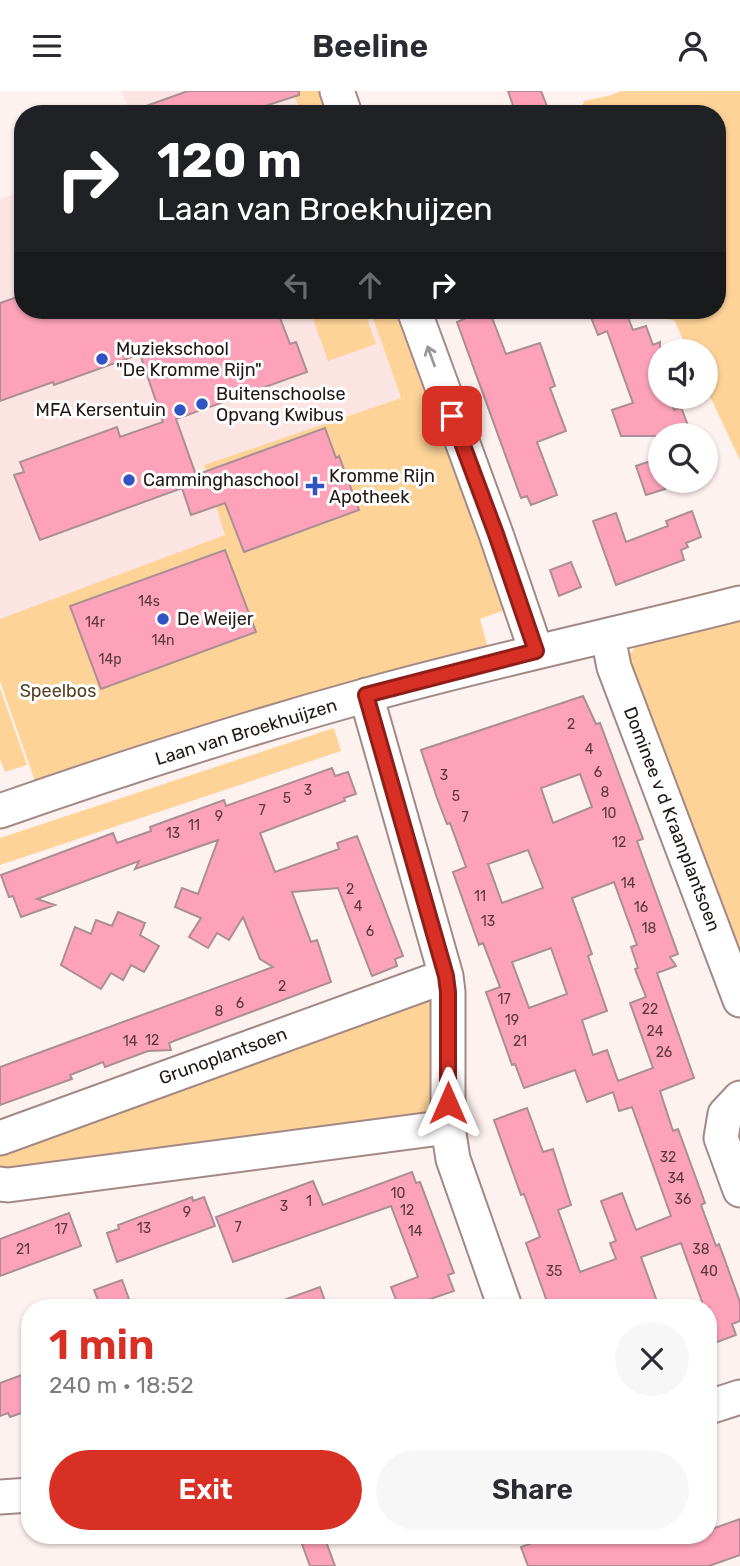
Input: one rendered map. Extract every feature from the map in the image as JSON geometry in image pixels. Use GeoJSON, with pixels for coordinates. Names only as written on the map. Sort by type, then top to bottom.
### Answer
{"type":"FeatureCollection","features":[{"type":"Feature","properties":{"kind":"street"},"geometry":{"type":"LineString","coordinates":[[417,319],[536,651]]}},
{"type":"Feature","properties":{"kind":"street","name":"Laan van Broekhuijzen"},"geometry":{"type":"LineString","coordinates":[[2,806],[366,695],[536,651],[608,637],[740,603]]}},
{"type":"Feature","properties":{"kind":"street","name":"Dominee v d Kraanplantsoen"},"geometry":{"type":"LineString","coordinates":[[608,637],[614,667],[740,1000]]}},
{"type":"Feature","properties":{"kind":"street"},"geometry":{"type":"LineString","coordinates":[[366,695],[446,976],[448,1127],[453,1159],[502,1299]]}},
{"type":"Feature","properties":{"kind":"street","name":"Grunoplantsoen"},"geometry":{"type":"LineString","coordinates":[[0,1138],[446,976]]}},
{"type":"Feature","properties":{"kind":"street"},"geometry":{"type":"LineString","coordinates":[[740,1098],[725,1114],[721,1138],[740,1191]]}},
{"type":"Feature","properties":{"kind":"street"},"geometry":{"type":"LineString","coordinates":[[0,1184],[448,1127]]}},
{"type":"Feature","properties":{"kind":"street"},"geometry":{"type":"LineString","coordinates":[[717,1404],[740,1397]]}},
{"type":"Feature","properties":{"kind":"street"},"geometry":{"type":"LineString","coordinates":[[0,1497],[21,1496]]}},
{"type":"Feature","properties":{"kind":"shaded area"},"geometry":{"type":"Polygon","coordinates":[[[122,91],[293,91],[298,105],[127,105],[122,91]]]}},
{"type":"Feature","properties":{"kind":"shaded area"},"geometry":{"type":"Polygon","coordinates":[[[14,194],[14,319],[373,319],[400,398],[204,465],[226,535],[77,591],[123,726],[27,758],[0,681],[0,199],[14,194]]]}},
{"type":"Feature","properties":{"kind":"green space"},"geometry":{"type":"Polygon","coordinates":[[[293,91],[325,91],[330,105],[298,105],[293,91]]]}},
{"type":"Feature","properties":{"kind":"green space"},"geometry":{"type":"Polygon","coordinates":[[[622,91],[740,91],[740,460],[716,409],[718,409],[718,339],[683,339],[674,320],[668,319],[726,319],[726,105],[583,105],[584,101],[622,91]]]}},
{"type":"Feature","properties":{"kind":"green space"},"geometry":{"type":"Polygon","coordinates":[[[313,319],[367,319],[376,344],[328,361],[313,319]]]}},
{"type":"Feature","properties":{"kind":"green space","name":"Speelbos"},"geometry":{"type":"Polygon","coordinates":[[[373,319],[405,319],[508,609],[480,619],[488,648],[37,787],[0,681],[0,619],[225,535],[204,465],[401,398],[373,319]]]}},
{"type":"Feature","properties":{"kind":"green space"},"geometry":{"type":"Polygon","coordinates":[[[740,618],[740,974],[626,660],[637,644],[740,618]]]}},
{"type":"Feature","properties":{"kind":"green space"},"geometry":{"type":"Polygon","coordinates":[[[0,688],[27,765],[5,772],[0,759],[0,688]]]}},
{"type":"Feature","properties":{"kind":"green space"},"geometry":{"type":"Polygon","coordinates":[[[334,728],[341,751],[0,865],[0,838],[334,728]]]}},
{"type":"Feature","properties":{"kind":"green space"},"geometry":{"type":"Polygon","coordinates":[[[424,994],[440,1009],[432,1113],[0,1171],[0,1150],[424,994]]]}},
{"type":"Feature","properties":{"kind":"building"},"geometry":{"type":"Polygon","coordinates":[[[188,91],[299,91],[299,95],[268,105],[149,105],[188,91]]]}},
{"type":"Feature","properties":{"kind":"building"},"geometry":{"type":"Polygon","coordinates":[[[508,91],[541,91],[546,105],[513,105],[508,91]]]}},
{"type":"Feature","properties":{"kind":"building","name":"MFA Kersentuin"},"geometry":{"type":"Polygon","coordinates":[[[14,298],[14,319],[280,319],[290,344],[296,342],[307,372],[176,419],[196,475],[325,428],[336,458],[339,456],[359,510],[244,552],[225,503],[191,515],[182,488],[40,540],[14,475],[24,472],[20,462],[117,427],[120,437],[163,422],[140,354],[0,401],[0,303],[14,298]]]}},
{"type":"Feature","properties":{"kind":"building"},"geometry":{"type":"Polygon","coordinates":[[[464,319],[492,319],[506,354],[540,343],[555,386],[550,388],[566,431],[537,442],[557,495],[531,505],[527,496],[521,498],[457,322],[464,319]]]}},
{"type":"Feature","properties":{"kind":"building"},"geometry":{"type":"Polygon","coordinates":[[[592,319],[629,319],[633,330],[646,326],[651,339],[648,339],[648,409],[682,409],[687,423],[648,423],[648,436],[621,436],[612,410],[633,403],[607,331],[598,335],[592,319]]]}},
{"type":"Feature","properties":{"kind":"building"},"geometry":{"type":"Polygon","coordinates":[[[648,462],[648,493],[652,493],[646,495],[636,466],[648,462]]]}},
{"type":"Feature","properties":{"kind":"building"},"geometry":{"type":"Polygon","coordinates":[[[692,511],[701,537],[686,543],[688,547],[681,550],[684,560],[616,585],[593,521],[616,513],[626,542],[668,526],[666,521],[692,511]]]}},
{"type":"Feature","properties":{"kind":"building","name":"De Weijer"},"geometry":{"type":"Polygon","coordinates":[[[225,550],[256,632],[101,689],[70,606],[225,550]]]}},
{"type":"Feature","properties":{"kind":"building"},"geometry":{"type":"Polygon","coordinates":[[[571,562],[581,587],[559,596],[550,570],[571,562]]]}},
{"type":"Feature","properties":{"kind":"building"},"geometry":{"type":"Polygon","coordinates":[[[583,696],[596,724],[600,723],[643,839],[637,841],[678,954],[670,957],[676,966],[657,973],[694,1078],[660,1091],[673,1131],[678,1129],[705,1203],[701,1205],[716,1246],[719,1244],[740,1302],[740,1321],[732,1324],[736,1335],[717,1342],[717,1299],[701,1299],[681,1243],[641,1257],[656,1299],[546,1299],[526,1243],[540,1237],[524,1194],[521,1195],[494,1120],[527,1108],[543,1152],[553,1149],[571,1205],[558,1210],[580,1272],[616,1259],[610,1243],[616,1241],[601,1201],[622,1193],[636,1230],[671,1216],[632,1107],[619,1111],[613,1092],[587,1102],[575,1070],[524,1088],[515,1064],[512,1065],[486,992],[500,987],[483,943],[479,945],[453,872],[466,867],[450,823],[447,824],[421,750],[583,696]],[[580,774],[541,788],[553,823],[592,807],[580,774]],[[528,850],[488,864],[502,903],[543,888],[528,850]],[[614,882],[572,898],[592,954],[588,956],[607,1011],[582,1020],[593,1055],[607,1050],[618,1081],[653,1068],[630,1003],[646,997],[635,969],[638,968],[631,947],[637,945],[614,882]],[[551,948],[512,962],[529,1008],[567,994],[551,948]]]}},
{"type":"Feature","properties":{"kind":"building"},"geometry":{"type":"Polygon","coordinates":[[[332,768],[335,776],[348,772],[356,794],[344,798],[345,801],[260,833],[275,872],[339,849],[337,843],[357,836],[403,956],[395,959],[397,966],[372,976],[338,888],[292,892],[311,942],[317,940],[331,982],[169,1043],[171,1050],[148,1051],[105,1067],[103,1062],[70,1075],[72,1079],[0,1105],[0,1067],[273,967],[260,959],[243,917],[229,940],[217,933],[208,948],[189,937],[201,918],[175,907],[182,888],[198,894],[218,840],[135,869],[139,861],[37,899],[55,905],[21,917],[13,896],[9,897],[1,875],[113,833],[117,843],[151,831],[150,827],[224,800],[226,806],[332,768]]]}},
{"type":"Feature","properties":{"kind":"building"},"geometry":{"type":"Polygon","coordinates":[[[118,912],[145,923],[140,935],[159,946],[144,972],[131,965],[123,980],[111,973],[101,989],[61,965],[75,927],[91,934],[96,920],[112,926],[118,912]]]}},
{"type":"Feature","properties":{"kind":"building"},"geometry":{"type":"Polygon","coordinates":[[[412,1172],[416,1183],[420,1182],[454,1273],[448,1275],[454,1291],[430,1299],[396,1299],[391,1287],[418,1277],[391,1206],[233,1262],[216,1217],[313,1181],[323,1205],[412,1172]]]}},
{"type":"Feature","properties":{"kind":"building"},"geometry":{"type":"Polygon","coordinates":[[[192,1197],[193,1201],[204,1197],[215,1226],[117,1262],[107,1233],[119,1229],[118,1225],[192,1197]]]}},
{"type":"Feature","properties":{"kind":"building"},"geometry":{"type":"Polygon","coordinates":[[[69,1213],[81,1246],[0,1276],[0,1239],[69,1213]]]}},
{"type":"Feature","properties":{"kind":"building"},"geometry":{"type":"Polygon","coordinates":[[[122,1280],[129,1299],[98,1299],[94,1290],[122,1280]]]}},
{"type":"Feature","properties":{"kind":"building"},"geometry":{"type":"Polygon","coordinates":[[[320,1287],[324,1299],[287,1299],[320,1287]]]}},
{"type":"Feature","properties":{"kind":"building"},"geometry":{"type":"Polygon","coordinates":[[[21,1375],[21,1413],[10,1417],[8,1413],[0,1416],[0,1383],[21,1375]]]}},
{"type":"Feature","properties":{"kind":"building"},"geometry":{"type":"Polygon","coordinates":[[[740,1519],[740,1555],[709,1566],[528,1566],[521,1547],[529,1544],[717,1544],[717,1527],[740,1519]]]}},
{"type":"Feature","properties":{"kind":"building"},"geometry":{"type":"Polygon","coordinates":[[[302,1544],[327,1544],[335,1566],[310,1566],[302,1544]]]}},
{"type":"Feature","properties":{"kind":"place","name":"Muziekschool \"De Kromme Rijn\""},"geometry":{"type":"Point","coordinates":[102,359]}},
{"type":"Feature","properties":{"kind":"place","name":"Buitenschoolse Opvang Kwibus"},"geometry":{"type":"Point","coordinates":[202,404]}},
{"type":"Feature","properties":{"kind":"place","name":"MFA Kersentuin"},"geometry":{"type":"Point","coordinates":[180,410]}},
{"type":"Feature","properties":{"kind":"place","name":"Camminghaschool"},"geometry":{"type":"Point","coordinates":[129,480]}},
{"type":"Feature","properties":{"kind":"place","name":"Kromme Rijn Apotheek"},"geometry":{"type":"Point","coordinates":[315,486]}},
{"type":"Feature","properties":{"kind":"place","name":"De Weijer"},"geometry":{"type":"Point","coordinates":[163,619]}},
{"type":"Feature","properties":{"kind":"route"},"geometry":{"type":"LineString","coordinates":[[448,1103],[446,976],[366,695],[536,651],[452,416]]}}]}
